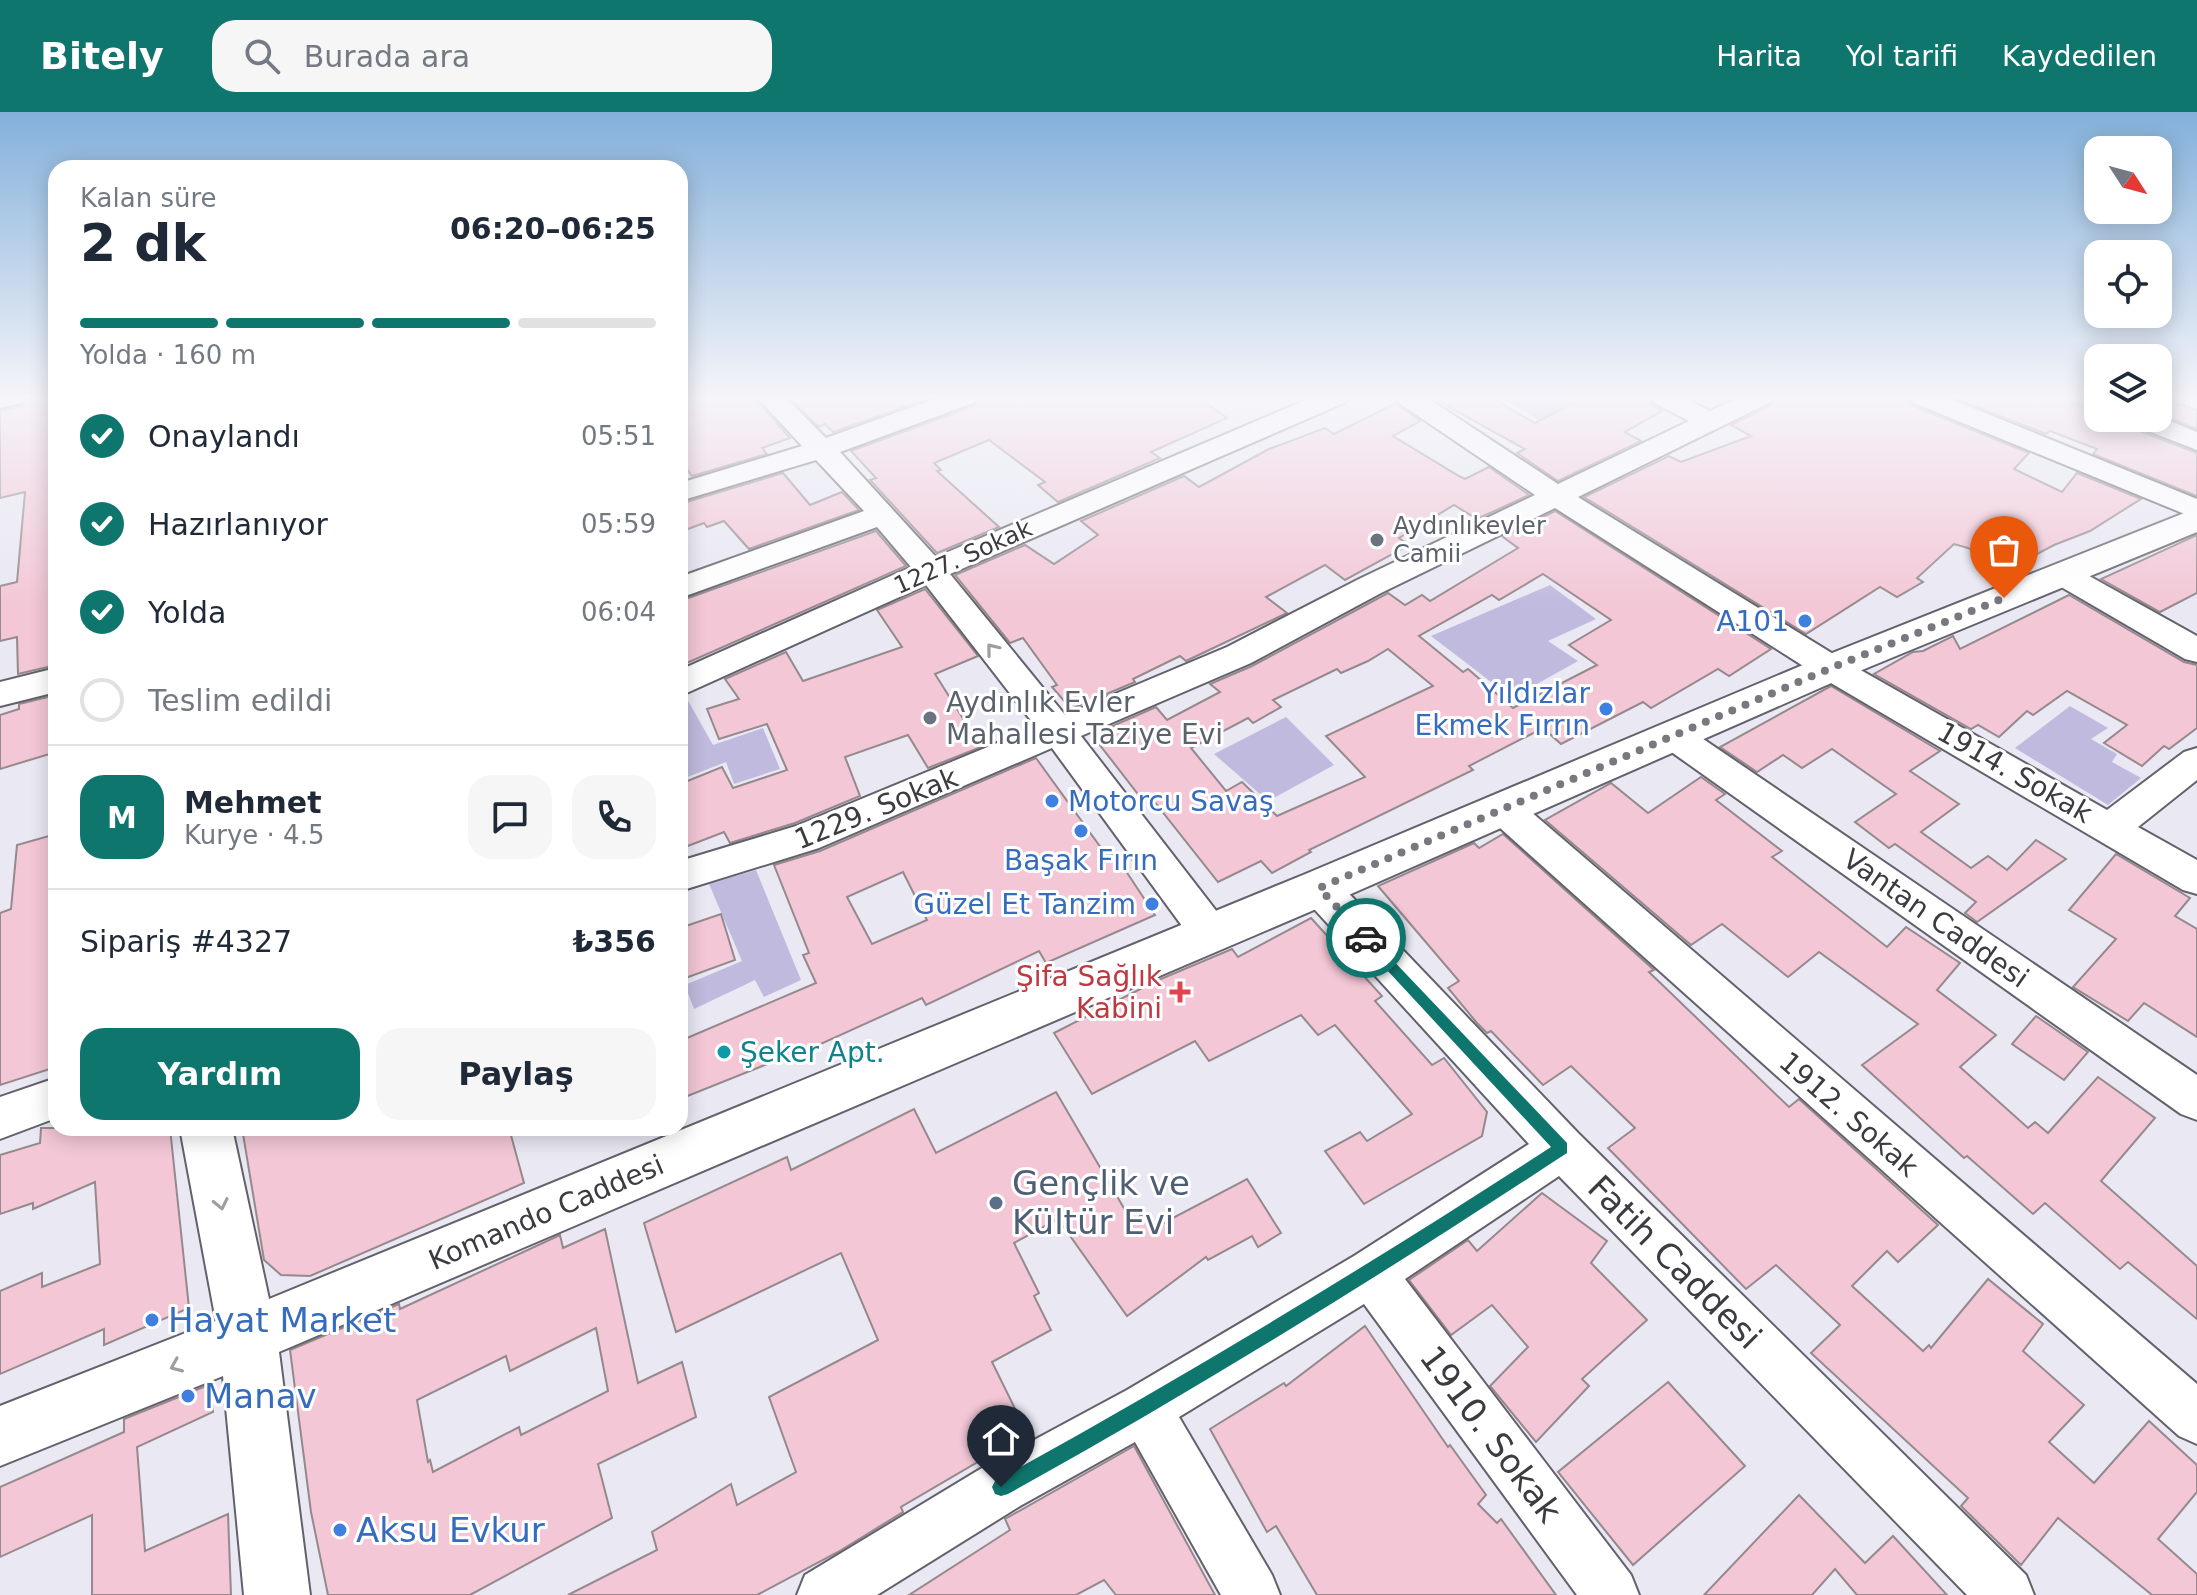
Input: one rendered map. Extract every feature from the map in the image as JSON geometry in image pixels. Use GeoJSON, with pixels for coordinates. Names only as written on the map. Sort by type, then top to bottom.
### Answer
{"type":"FeatureCollection","features":[{"type":"Feature","properties":{"kind":"main road","name":"Komando Caddesi"},"geometry":{"type":"LineString","coordinates":[[0,1436],[94,1401],[1319,888],[1831,668],[2197,519]]}},
{"type":"Feature","properties":{"kind":"main road"},"geometry":{"type":"LineString","coordinates":[[208,1136],[248,1335],[277,1595]]}},
{"type":"Feature","properties":{"kind":"street"},"geometry":{"type":"LineString","coordinates":[[688,490],[766,466]]}},
{"type":"Feature","properties":{"kind":"street"},"geometry":{"type":"LineString","coordinates":[[835,466],[930,571],[1059,733],[1210,933]]}},
{"type":"Feature","properties":{"kind":"street","name":"1227. Sokak"},"geometry":{"type":"LineString","coordinates":[[688,680],[930,571],[1174,466]]}},
{"type":"Feature","properties":{"kind":"street","name":"1914. Sokak"},"geometry":{"type":"LineString","coordinates":[[1512,466],[1831,668],[2197,879]]}},
{"type":"Feature","properties":{"kind":"street","name":"1229. Sokak"},"geometry":{"type":"LineString","coordinates":[[688,874],[806,838],[1239,655],[1617,466]]}},
{"type":"Feature","properties":{"kind":"street"},"geometry":{"type":"LineString","coordinates":[[2091,466],[2197,510]]}},
{"type":"Feature","properties":{"kind":"street"},"geometry":{"type":"LineString","coordinates":[[688,585],[882,515]]}},
{"type":"Feature","properties":{"kind":"street"},"geometry":{"type":"LineString","coordinates":[[2062,574],[2197,651]]}},
{"type":"Feature","properties":{"kind":"street"},"geometry":{"type":"LineString","coordinates":[[0,694],[48,682]]}},
{"type":"Feature","properties":{"kind":"street","name":"Vantan Caddesi"},"geometry":{"type":"LineString","coordinates":[[1675,737],[2197,1100]]}},
{"type":"Feature","properties":{"kind":"street"},"geometry":{"type":"LineString","coordinates":[[2111,827],[2197,761]]}},
{"type":"Feature","properties":{"kind":"street","name":"1912. Sokak"},"geometry":{"type":"LineString","coordinates":[[1503,809],[2197,1418]]}},
{"type":"Feature","properties":{"kind":"street","name":"Fatih Caddesi"},"geometry":{"type":"LineString","coordinates":[[1319,888],[1562,1148],[2006,1595]]}},
{"type":"Feature","properties":{"kind":"street"},"geometry":{"type":"LineString","coordinates":[[0,1118],[48,1101]]}},
{"type":"Feature","properties":{"kind":"street"},"geometry":{"type":"LineString","coordinates":[[825,1595],[1001,1487],[1145,1408],[1371,1273],[1562,1148]]}},
{"type":"Feature","properties":{"kind":"street","name":"1910. Sokak"},"geometry":{"type":"LineString","coordinates":[[1371,1273],[1611,1595]]}},
{"type":"Feature","properties":{"kind":"street"},"geometry":{"type":"LineString","coordinates":[[1145,1408],[1252,1595]]}},
{"type":"Feature","properties":{"kind":"shaded area"},"geometry":{"type":"Polygon","coordinates":[[[1550,585],[1596,619],[1548,641],[1578,661],[1512,698],[1431,636],[1550,585]]]}},
{"type":"Feature","properties":{"kind":"shaded area"},"geometry":{"type":"Polygon","coordinates":[[[688,701],[713,745],[763,728],[780,769],[734,784],[726,762],[688,777],[688,701]]]}},
{"type":"Feature","properties":{"kind":"shaded area"},"geometry":{"type":"Polygon","coordinates":[[[2070,706],[2108,728],[2091,739],[2117,754],[2112,762],[2141,778],[2108,805],[2015,748],[2070,706]]]}},
{"type":"Feature","properties":{"kind":"shaded area"},"geometry":{"type":"Polygon","coordinates":[[[1286,717],[1334,765],[1268,801],[1214,754],[1286,717]]]}},
{"type":"Feature","properties":{"kind":"shaded area"},"geometry":{"type":"Polygon","coordinates":[[[756,870],[801,980],[764,997],[755,980],[694,1009],[688,984],[742,961],[709,884],[756,870]]]}},
{"type":"Feature","properties":{"kind":"building"},"geometry":{"type":"Polygon","coordinates":[[[0,466],[48,466],[48,667],[18,674],[17,637],[0,641],[0,586],[17,582],[25,492],[0,498],[0,466]]]}},
{"type":"Feature","properties":{"kind":"building"},"geometry":{"type":"Polygon","coordinates":[[[688,466],[725,466],[692,476],[688,466]]]}},
{"type":"Feature","properties":{"kind":"building"},"geometry":{"type":"Polygon","coordinates":[[[865,466],[937,466],[941,470],[937,471],[999,527],[937,553],[870,480],[876,478],[865,466]]]}},
{"type":"Feature","properties":{"kind":"building"},"geometry":{"type":"Polygon","coordinates":[[[1024,466],[1141,466],[1058,502],[1038,485],[1045,482],[1024,466]]]}},
{"type":"Feature","properties":{"kind":"building"},"geometry":{"type":"Polygon","coordinates":[[[1237,466],[1444,466],[1465,479],[1489,467],[1529,495],[1477,519],[1454,505],[1399,538],[1409,545],[1345,580],[1325,565],[1266,597],[1287,613],[1186,661],[1180,656],[1133,679],[1135,682],[1071,709],[1052,687],[1057,685],[1023,638],[1010,643],[955,575],[1025,545],[1054,564],[1098,535],[1081,521],[1184,476],[1199,487],[1237,466]]]}},
{"type":"Feature","properties":{"kind":"building"},"geometry":{"type":"Polygon","coordinates":[[[1536,466],[1589,466],[1558,481],[1536,466]]]}},
{"type":"Feature","properties":{"kind":"building"},"geometry":{"type":"Polygon","coordinates":[[[1648,466],[2017,466],[2014,469],[2062,492],[2077,473],[2141,499],[2090,531],[2054,545],[2007,570],[1968,548],[1954,544],[1917,578],[1923,582],[1897,597],[1880,587],[1806,634],[1584,497],[1648,466]]]}},
{"type":"Feature","properties":{"kind":"building"},"geometry":{"type":"Polygon","coordinates":[[[2123,466],[2197,466],[2197,496],[2123,466]]]}},
{"type":"Feature","properties":{"kind":"building"},"geometry":{"type":"Polygon","coordinates":[[[783,473],[810,505],[842,492],[859,510],[749,549],[724,521],[688,529],[688,502],[783,473]]]}},
{"type":"Feature","properties":{"kind":"building"},"geometry":{"type":"Polygon","coordinates":[[[1555,511],[1771,649],[1729,676],[1718,669],[1651,708],[1643,702],[1561,744],[1543,728],[1469,766],[1473,770],[1309,850],[1311,852],[1272,873],[1261,861],[1218,882],[1149,795],[1141,798],[1092,735],[1156,707],[1167,720],[1220,692],[1210,684],[1252,666],[1388,593],[1405,605],[1422,595],[1430,601],[1518,548],[1503,537],[1555,511]],[[1543,574],[1499,600],[1492,595],[1419,636],[1463,672],[1468,669],[1513,708],[1597,665],[1569,645],[1611,620],[1543,574]],[[1388,649],[1341,673],[1337,669],[1273,700],[1281,707],[1253,723],[1248,718],[1191,748],[1226,791],[1242,782],[1277,816],[1365,777],[1326,736],[1433,686],[1388,649]]]}},
{"type":"Feature","properties":{"kind":"building"},"geometry":{"type":"Polygon","coordinates":[[[876,531],[906,566],[688,662],[688,598],[876,531]]]}},
{"type":"Feature","properties":{"kind":"building"},"geometry":{"type":"Polygon","coordinates":[[[2197,535],[2197,593],[2160,612],[2101,579],[2197,535]]]}},
{"type":"Feature","properties":{"kind":"building"},"geometry":{"type":"Polygon","coordinates":[[[925,589],[978,656],[935,674],[981,747],[928,768],[908,735],[845,757],[860,796],[795,823],[730,843],[724,832],[688,846],[688,781],[722,767],[733,788],[787,770],[767,724],[719,739],[707,709],[739,699],[725,679],[786,652],[803,681],[902,647],[877,610],[925,589]]]}},
{"type":"Feature","properties":{"kind":"building"},"geometry":{"type":"Polygon","coordinates":[[[2069,595],[2184,662],[2197,665],[2197,728],[2169,749],[2164,746],[2142,766],[2104,743],[2127,725],[2067,691],[2033,715],[2027,711],[1999,737],[1978,725],[1971,729],[1874,674],[1913,652],[1923,651],[1953,636],[1960,649],[2069,595]]]}},
{"type":"Feature","properties":{"kind":"building"},"geometry":{"type":"Polygon","coordinates":[[[1831,686],[1940,751],[1910,771],[1959,804],[1921,832],[1971,868],[1988,856],[2007,870],[2036,840],[2066,859],[1977,922],[1965,913],[1976,902],[1895,844],[1889,848],[1855,822],[1896,794],[1832,749],[1802,768],[1783,755],[1757,772],[1720,747],[1831,686]]]}},
{"type":"Feature","properties":{"kind":"building"},"geometry":{"type":"Polygon","coordinates":[[[48,697],[48,754],[0,769],[0,715],[19,709],[19,704],[48,697]]]}},
{"type":"Feature","properties":{"kind":"building"},"geometry":{"type":"Polygon","coordinates":[[[1036,758],[1107,856],[1114,853],[1155,915],[1046,963],[1039,951],[926,1005],[922,998],[781,1062],[780,1059],[688,1096],[688,1038],[816,983],[803,955],[809,953],[774,865],[820,851],[1036,758]],[[903,872],[847,897],[872,944],[927,920],[903,872]]]}},
{"type":"Feature","properties":{"kind":"building"},"geometry":{"type":"Polygon","coordinates":[[[1701,777],[1725,794],[1716,800],[1782,851],[1772,857],[1887,947],[1906,927],[1960,963],[1937,990],[1996,1035],[1960,1067],[2028,1128],[2035,1122],[2048,1133],[2098,1077],[2155,1118],[2101,1181],[2197,1266],[2197,1319],[2128,1262],[2120,1269],[2045,1203],[2033,1214],[1967,1156],[1964,1158],[1862,1065],[1918,1024],[1819,952],[1788,977],[1722,924],[1691,945],[1545,820],[1611,783],[1648,813],[1701,777]]]}},
{"type":"Feature","properties":{"kind":"building"},"geometry":{"type":"Polygon","coordinates":[[[1503,834],[1654,970],[1649,972],[1789,1107],[1799,1099],[1938,1225],[1898,1262],[1887,1251],[1852,1286],[1923,1351],[1929,1345],[1931,1348],[1988,1279],[2043,1324],[2023,1351],[2084,1405],[2049,1442],[2094,1483],[2149,1421],[2197,1465],[2197,1492],[2158,1539],[2197,1574],[2197,1595],[2152,1595],[2058,1518],[2021,1565],[1961,1506],[1968,1498],[1811,1353],[1840,1325],[1776,1265],[1746,1289],[1608,1148],[1635,1128],[1571,1066],[1543,1085],[1491,1031],[1487,1033],[1477,1023],[1448,988],[1459,981],[1378,886],[1474,843],[1479,848],[1503,834]]]}},
{"type":"Feature","properties":{"kind":"building"},"geometry":{"type":"Polygon","coordinates":[[[48,836],[48,1070],[0,1085],[0,913],[11,909],[17,845],[48,836]]]}},
{"type":"Feature","properties":{"kind":"building"},"geometry":{"type":"Polygon","coordinates":[[[2116,854],[2190,898],[2175,916],[2197,929],[2197,1037],[2144,1003],[2128,1021],[2073,987],[2116,939],[2069,910],[2116,854]]]}},
{"type":"Feature","properties":{"kind":"building"},"geometry":{"type":"Polygon","coordinates":[[[721,914],[735,960],[688,977],[688,925],[721,914]]]}},
{"type":"Feature","properties":{"kind":"building"},"geometry":{"type":"Polygon","coordinates":[[[1311,918],[1382,996],[1375,1001],[1432,1065],[1444,1058],[1487,1112],[1482,1136],[1364,1204],[1325,1151],[1360,1132],[1367,1141],[1412,1114],[1335,1025],[1318,1035],[1301,1015],[1209,1061],[1195,1041],[1092,1094],[1054,1033],[1156,981],[1232,949],[1238,957],[1311,918]]]}},
{"type":"Feature","properties":{"kind":"building"},"geometry":{"type":"Polygon","coordinates":[[[2036,1016],[2088,1052],[2064,1080],[2012,1044],[2036,1016]]]}},
{"type":"Feature","properties":{"kind":"building"},"geometry":{"type":"Polygon","coordinates":[[[1056,1092],[1132,1222],[1143,1214],[1154,1228],[1247,1179],[1281,1233],[1258,1247],[1252,1236],[1208,1260],[1206,1257],[1127,1316],[1058,1219],[1014,1243],[1039,1293],[1034,1296],[1051,1330],[992,1362],[1030,1439],[985,1463],[983,1459],[901,1507],[903,1512],[838,1552],[757,1595],[568,1595],[657,1550],[652,1532],[731,1484],[737,1505],[796,1472],[769,1397],[878,1340],[841,1253],[676,1332],[644,1223],[787,1157],[791,1170],[914,1109],[936,1153],[1056,1092]]]}},
{"type":"Feature","properties":{"kind":"building"},"geometry":{"type":"Polygon","coordinates":[[[41,1128],[48,1128],[48,1136],[171,1136],[189,1308],[104,1345],[104,1329],[0,1374],[0,1291],[42,1273],[42,1287],[100,1264],[95,1182],[33,1209],[33,1203],[0,1214],[0,1155],[40,1143],[41,1128]]]}},
{"type":"Feature","properties":{"kind":"building"},"geometry":{"type":"Polygon","coordinates":[[[243,1136],[511,1136],[524,1183],[310,1276],[281,1275],[264,1260],[243,1136]]]}},
{"type":"Feature","properties":{"kind":"building"},"geometry":{"type":"Polygon","coordinates":[[[1542,1193],[1607,1241],[1591,1263],[1647,1320],[1582,1379],[1589,1386],[1536,1442],[1490,1386],[1528,1347],[1492,1305],[1451,1335],[1409,1280],[1468,1240],[1477,1251],[1542,1193]]]}},
{"type":"Feature","properties":{"kind":"building"},"geometry":{"type":"Polygon","coordinates":[[[605,1229],[638,1383],[682,1362],[696,1417],[598,1464],[612,1518],[470,1595],[328,1595],[311,1512],[290,1350],[399,1304],[400,1309],[560,1235],[563,1248],[605,1229]],[[596,1328],[510,1371],[506,1356],[417,1400],[428,1462],[430,1460],[433,1472],[519,1427],[521,1435],[608,1391],[596,1328]]]}},
{"type":"Feature","properties":{"kind":"building"},"geometry":{"type":"Polygon","coordinates":[[[1365,1326],[1448,1447],[1450,1445],[1486,1495],[1478,1504],[1497,1523],[1501,1519],[1556,1595],[1317,1595],[1276,1526],[1267,1532],[1210,1429],[1284,1383],[1286,1386],[1365,1326]]]}},
{"type":"Feature","properties":{"kind":"building"},"geometry":{"type":"Polygon","coordinates":[[[1668,1382],[1745,1466],[1633,1565],[1558,1472],[1668,1382]]]}},
{"type":"Feature","properties":{"kind":"building"},"geometry":{"type":"Polygon","coordinates":[[[211,1384],[213,1412],[137,1447],[145,1551],[228,1514],[231,1595],[92,1595],[92,1515],[0,1557],[0,1487],[124,1432],[124,1419],[211,1384]]]}},
{"type":"Feature","properties":{"kind":"building"},"geometry":{"type":"Polygon","coordinates":[[[1134,1446],[1215,1595],[1116,1595],[1104,1580],[1076,1595],[909,1595],[1010,1530],[1005,1519],[1134,1446]]]}},
{"type":"Feature","properties":{"kind":"building"},"geometry":{"type":"Polygon","coordinates":[[[1799,1495],[1865,1563],[1893,1536],[1947,1595],[1857,1595],[1835,1569],[1812,1595],[1704,1595],[1799,1495]]]}},
{"type":"Feature","properties":{"kind":"way so far"},"geometry":{"type":"LineString","coordinates":[[1366,938],[1319,888],[1831,668],[2004,598]]}},
{"type":"Feature","properties":{"kind":"place","name":"Aydınlıkevler Camii"},"geometry":{"type":"Point","coordinates":[1377,540]}},
{"type":"Feature","properties":{"kind":"place","name":"A101"},"geometry":{"type":"Point","coordinates":[1805,621]}},
{"type":"Feature","properties":{"kind":"place","name":"Yıldızlar Ekmek Fırrın"},"geometry":{"type":"Point","coordinates":[1606,709]}},
{"type":"Feature","properties":{"kind":"place","name":"Aydınlık Evler Mahallesi Taziye Evi"},"geometry":{"type":"Point","coordinates":[930,718]}},
{"type":"Feature","properties":{"kind":"place","name":"Motorcu Savaş"},"geometry":{"type":"Point","coordinates":[1052,801]}},
{"type":"Feature","properties":{"kind":"place","name":"Başak Fırın"},"geometry":{"type":"Point","coordinates":[1081,831]}},
{"type":"Feature","properties":{"kind":"place","name":"Güzel Et Tanzim"},"geometry":{"type":"Point","coordinates":[1152,904]}},
{"type":"Feature","properties":{"kind":"place","name":"Şifa Sağlık Kabini"},"geometry":{"type":"Point","coordinates":[1180,992]}},
{"type":"Feature","properties":{"kind":"place","name":"Şeker Apt."},"geometry":{"type":"Point","coordinates":[724,1052]}},
{"type":"Feature","properties":{"kind":"place","name":"Gençlik ve Kültür Evi"},"geometry":{"type":"Point","coordinates":[996,1203]}},
{"type":"Feature","properties":{"kind":"place","name":"Hayat Market"},"geometry":{"type":"Point","coordinates":[152,1320]}},
{"type":"Feature","properties":{"kind":"place","name":"Manav"},"geometry":{"type":"Point","coordinates":[188,1396]}},
{"type":"Feature","properties":{"kind":"place","name":"Aksu Evkur"},"geometry":{"type":"Point","coordinates":[340,1530]}},
{"type":"Feature","properties":{"kind":"route"},"geometry":{"type":"LineString","coordinates":[[1001,1487],[1145,1408],[1371,1273],[1562,1148],[1366,938]]}}]}
